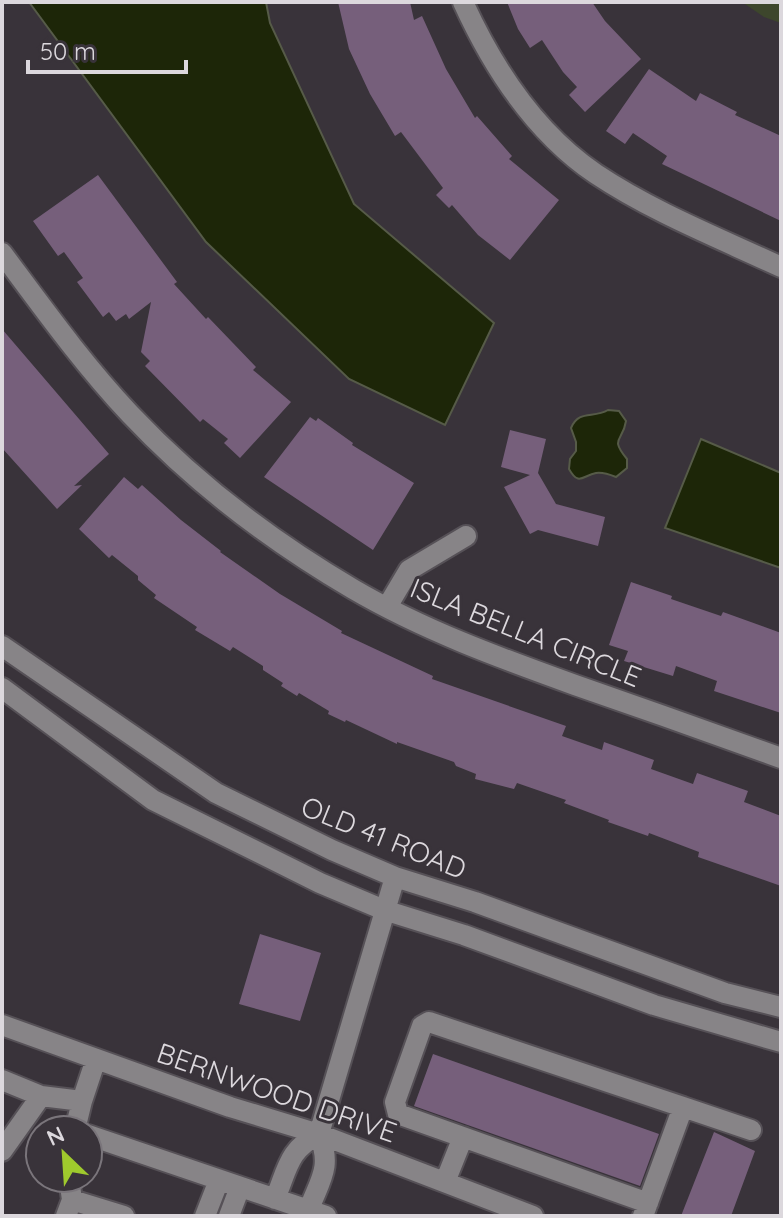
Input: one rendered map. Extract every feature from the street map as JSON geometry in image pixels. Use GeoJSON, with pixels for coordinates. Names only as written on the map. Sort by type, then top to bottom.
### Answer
{"type":"FeatureCollection","features":[{"type":"Feature","properties":{"kind":"street"},"geometry":{"type":"LineString","coordinates":[[463,2],[499,73],[525,108],[594,173],[656,208],[781,267]]}},
{"type":"Feature","properties":{"kind":"street","name":"ISLA BELLA CIRCLE"},"geometry":{"type":"LineString","coordinates":[[2,253],[91,369],[169,452],[253,523],[353,589],[501,658],[781,758]]}},
{"type":"Feature","properties":{"kind":"street"},"geometry":{"type":"LineString","coordinates":[[387,607],[409,570],[466,536]]}},
{"type":"Feature","properties":{"kind":"street","name":"OLD 41 ROAD"},"geometry":{"type":"LineString","coordinates":[[2,646],[216,793],[332,850],[395,877],[475,902],[725,993],[781,1007]]}},
{"type":"Feature","properties":{"kind":"street"},"geometry":{"type":"LineString","coordinates":[[2,688],[153,800],[308,878],[384,910],[464,935],[654,1005],[781,1042]]}},
{"type":"Feature","properties":{"kind":"street"},"geometry":{"type":"LineString","coordinates":[[104,1140],[317,1213],[327,1163],[319,1134],[395,877]]}},
{"type":"Feature","properties":{"kind":"street"},"geometry":{"type":"LineString","coordinates":[[683,1107],[645,1210],[398,1114],[395,1108],[422,1026],[429,1022],[683,1107],[751,1130]]}},
{"type":"Feature","properties":{"kind":"street","name":"BERNWOOD DRIVE"},"geometry":{"type":"LineString","coordinates":[[2,1025],[230,1107],[319,1134],[533,1216]]}},
{"type":"Feature","properties":{"kind":"street"},"geometry":{"type":"LineString","coordinates":[[79,1114],[96,1059]]}},
{"type":"Feature","properties":{"kind":"street"},"geometry":{"type":"LineString","coordinates":[[2,1080],[41,1096],[82,1101]]}},
{"type":"Feature","properties":{"kind":"street"},"geometry":{"type":"LineString","coordinates":[[2,1151],[41,1096]]}},
{"type":"Feature","properties":{"kind":"street"},"geometry":{"type":"LineString","coordinates":[[275,1199],[295,1152],[302,1143],[319,1134]]}},
{"type":"Feature","properties":{"kind":"street"},"geometry":{"type":"LineString","coordinates":[[445,1182],[463,1137]]}},
{"type":"Feature","properties":{"kind":"street"},"geometry":{"type":"LineString","coordinates":[[205,1216],[219,1180]]}},
{"type":"Feature","properties":{"kind":"street"},"geometry":{"type":"LineString","coordinates":[[229,1216],[240,1187]]}},
{"type":"Feature","properties":{"kind":"street"},"geometry":{"type":"LineString","coordinates":[[69,1208],[124,1216]]}},
{"type":"Feature","properties":{"kind":"shaded area"},"geometry":{"type":"Polygon","coordinates":[[[29,2],[266,2],[270,23],[354,204],[494,323],[445,425],[349,379],[206,242],[29,2]]]}},
{"type":"Feature","properties":{"kind":"shaded area"},"geometry":{"type":"Polygon","coordinates":[[[742,2],[781,2],[781,23],[764,17],[742,2]]]}},
{"type":"Feature","properties":{"kind":"shaded area"},"geometry":{"type":"Polygon","coordinates":[[[608,410],[619,411],[626,421],[618,443],[627,459],[627,468],[616,477],[598,473],[576,478],[569,469],[570,459],[576,451],[571,428],[582,416],[608,410]]]}},
{"type":"Feature","properties":{"kind":"shaded area"},"geometry":{"type":"Polygon","coordinates":[[[701,439],[781,473],[781,568],[665,528],[701,439]]]}},
{"type":"Feature","properties":{"kind":"building"},"geometry":{"type":"Polygon","coordinates":[[[338,2],[410,2],[414,20],[422,16],[446,69],[475,118],[477,116],[512,156],[509,159],[559,200],[510,260],[478,235],[452,205],[449,208],[436,195],[443,188],[401,132],[395,136],[370,94],[349,49],[338,2]]]}},
{"type":"Feature","properties":{"kind":"building"},"geometry":{"type":"Polygon","coordinates":[[[507,2],[592,2],[605,21],[641,59],[585,112],[569,95],[577,87],[542,40],[530,48],[507,2]]]}},
{"type":"Feature","properties":{"kind":"building"},"geometry":{"type":"Polygon","coordinates":[[[649,69],[696,101],[700,93],[737,112],[735,115],[781,136],[781,221],[662,164],[667,156],[633,133],[625,144],[606,131],[649,69]]]}},
{"type":"Feature","properties":{"kind":"building"},"geometry":{"type":"Polygon","coordinates":[[[98,175],[177,282],[174,284],[256,367],[253,370],[291,402],[240,458],[224,443],[228,439],[203,419],[200,422],[145,366],[150,361],[141,352],[151,302],[129,319],[126,314],[116,321],[109,312],[103,317],[77,282],[83,278],[64,252],[58,256],[33,221],[98,175]]]}},
{"type":"Feature","properties":{"kind":"building"},"geometry":{"type":"Polygon","coordinates":[[[2,329],[109,454],[74,486],[82,485],[57,509],[2,448],[2,329]]]}},
{"type":"Feature","properties":{"kind":"building"},"geometry":{"type":"Polygon","coordinates":[[[310,417],[316,421],[318,418],[352,445],[414,483],[373,550],[264,477],[310,417]]]}},
{"type":"Feature","properties":{"kind":"building"},"geometry":{"type":"Polygon","coordinates":[[[510,430],[546,439],[538,473],[556,504],[605,517],[598,546],[538,530],[530,534],[504,487],[530,475],[501,467],[510,430]]]}},
{"type":"Feature","properties":{"kind":"building"},"geometry":{"type":"Polygon","coordinates":[[[124,477],[138,489],[142,485],[220,552],[280,594],[341,633],[433,676],[432,679],[566,726],[562,736],[602,750],[604,742],[654,760],[651,769],[693,784],[697,773],[748,791],[744,802],[781,816],[781,886],[698,857],[699,852],[649,833],[648,836],[608,822],[564,803],[566,800],[517,783],[514,789],[475,779],[476,774],[456,766],[454,762],[397,744],[328,714],[329,711],[299,693],[297,696],[281,686],[283,683],[263,670],[263,666],[233,647],[230,651],[195,630],[197,627],[154,598],[156,595],[138,580],[138,576],[112,555],[109,558],[79,529],[124,477]]]}},
{"type":"Feature","properties":{"kind":"building"},"geometry":{"type":"Polygon","coordinates":[[[631,582],[721,616],[723,612],[781,633],[781,713],[714,691],[717,681],[676,666],[673,676],[624,661],[628,651],[609,645],[631,582]]]}},
{"type":"Feature","properties":{"kind":"building"},"geometry":{"type":"Polygon","coordinates":[[[260,934],[321,953],[300,1021],[239,1004],[260,934]]]}},
{"type":"Feature","properties":{"kind":"building"},"geometry":{"type":"Polygon","coordinates":[[[433,1054],[659,1134],[640,1186],[414,1106],[433,1054]]]}},
{"type":"Feature","properties":{"kind":"building"},"geometry":{"type":"Polygon","coordinates":[[[714,1132],[755,1151],[731,1216],[681,1216],[714,1132]]]}}]}
